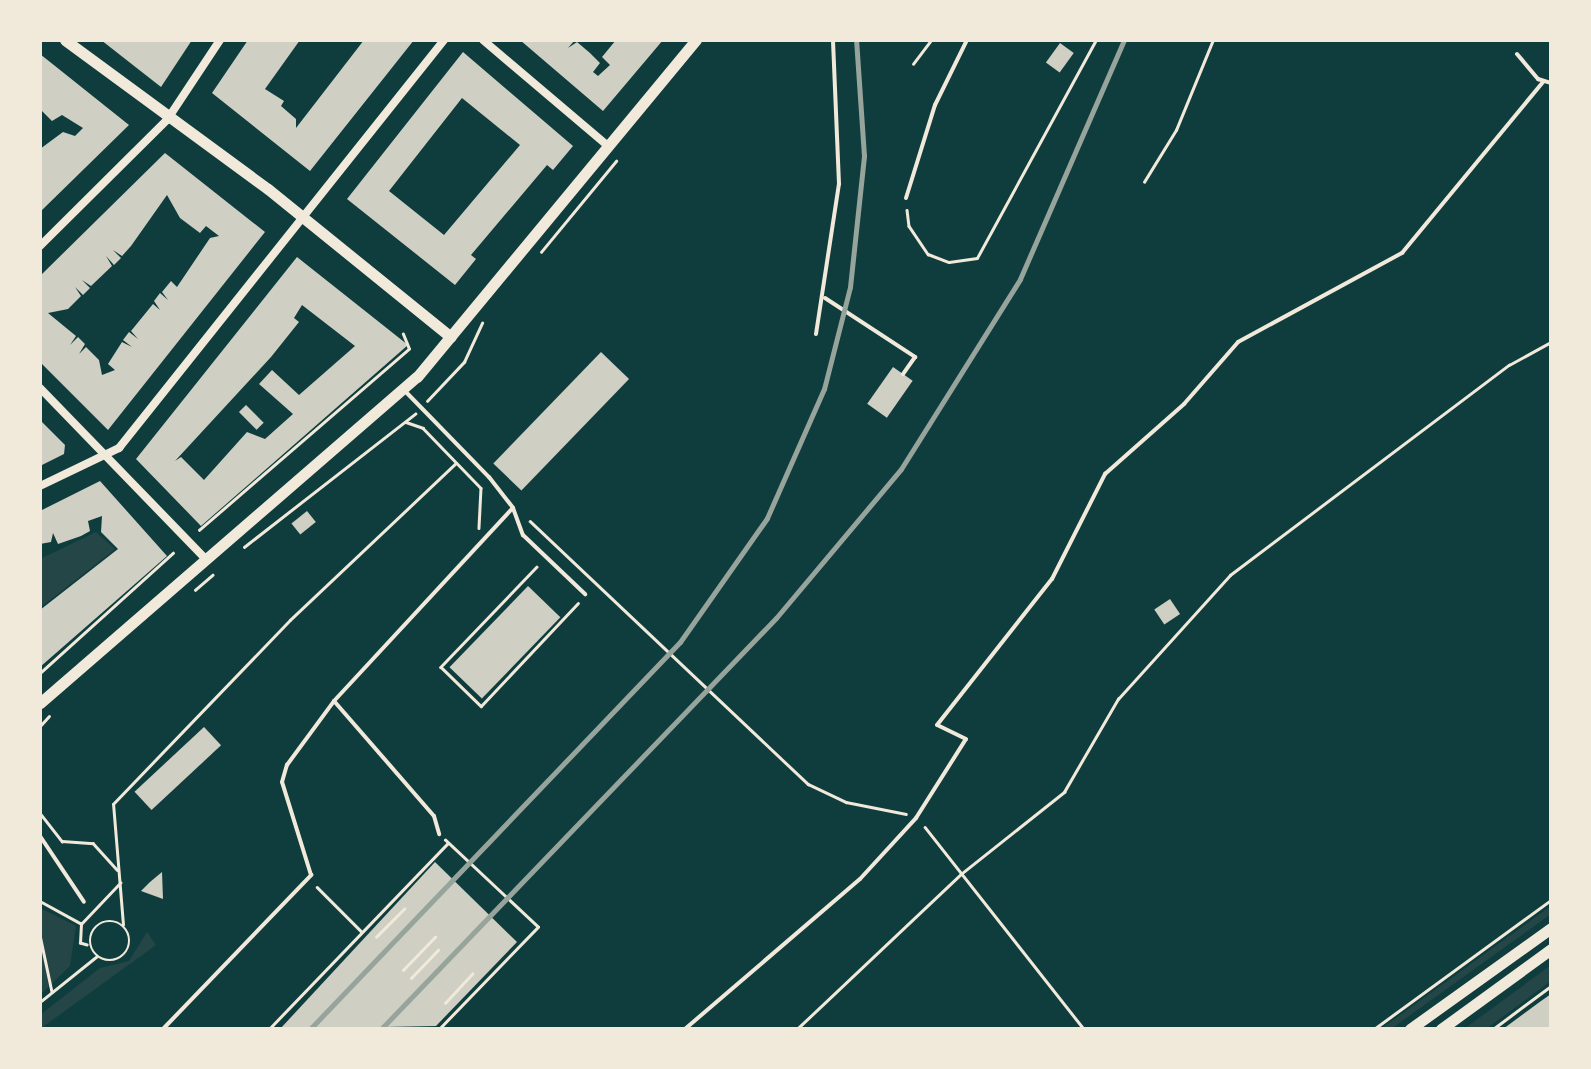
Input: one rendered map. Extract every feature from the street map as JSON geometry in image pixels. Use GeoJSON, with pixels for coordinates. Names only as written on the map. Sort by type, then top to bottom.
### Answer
{"type":"FeatureCollection","features":[{"type":"Feature","properties":{"kind":"main road"},"geometry":{"type":"LineString","coordinates":[[65,40],[167,120],[304,217],[451,336]]}},
{"type":"Feature","properties":{"kind":"main road"},"geometry":{"type":"LineString","coordinates":[[40,703],[404,390],[696,40]]}},
{"type":"Feature","properties":{"kind":"main road"},"geometry":{"type":"LineString","coordinates":[[1410,1029],[1551,928]]}},
{"type":"Feature","properties":{"kind":"main road"},"geometry":{"type":"LineString","coordinates":[[1441,1029],[1551,949]]}},
{"type":"Feature","properties":{"kind":"street"},"geometry":{"type":"LineString","coordinates":[[40,246],[167,120],[220,40]]}},
{"type":"Feature","properties":{"kind":"street"},"geometry":{"type":"LineString","coordinates":[[40,486],[106,456],[444,40]]}},
{"type":"Feature","properties":{"kind":"street"},"geometry":{"type":"LineString","coordinates":[[483,40],[606,146]]}},
{"type":"Feature","properties":{"kind":"street"},"geometry":{"type":"LineString","coordinates":[[40,388],[206,559]]}},
{"type":"Feature","properties":{"kind":"lane"},"geometry":{"type":"LineString","coordinates":[[816,334],[825,298],[839,184],[833,40]]}},
{"type":"Feature","properties":{"kind":"lane"},"geometry":{"type":"LineString","coordinates":[[906,198],[934,105],[967,40]]}},
{"type":"Feature","properties":{"kind":"lane"},"geometry":{"type":"LineString","coordinates":[[1517,54],[1543,82],[1551,83]]}},
{"type":"Feature","properties":{"kind":"lane"},"geometry":{"type":"LineString","coordinates":[[685,1029],[860,878],[916,818],[966,739],[938,726],[1052,580],[1105,474],[1184,404],[1238,342],[1402,252],[1543,82]]}},
{"type":"Feature","properties":{"kind":"lane"},"geometry":{"type":"LineString","coordinates":[[825,298],[916,357],[903,374]]}},
{"type":"Feature","properties":{"kind":"lane"},"geometry":{"type":"LineString","coordinates":[[404,390],[513,508],[523,535],[586,594]]}},
{"type":"Feature","properties":{"kind":"lane"},"geometry":{"type":"LineString","coordinates":[[163,1029],[309,879],[313,864],[282,776],[334,701],[513,508]]}},
{"type":"Feature","properties":{"kind":"lane"},"geometry":{"type":"LineString","coordinates":[[334,701],[434,816],[440,834]]}},
{"type":"Feature","properties":{"kind":"lane"},"geometry":{"type":"LineString","coordinates":[[40,836],[84,902]]}},
{"type":"Feature","properties":{"kind":"path"},"geometry":{"type":"LineString","coordinates":[[913,64],[932,40]]}},
{"type":"Feature","properties":{"kind":"path"},"geometry":{"type":"LineString","coordinates":[[906,198],[909,226],[928,254],[949,262],[977,258],[1096,40]]}},
{"type":"Feature","properties":{"kind":"path"},"geometry":{"type":"LineString","coordinates":[[1144,182],[1176,130],[1213,40]]}},
{"type":"Feature","properties":{"kind":"path"},"geometry":{"type":"LineString","coordinates":[[536,258],[609,173]]}},
{"type":"Feature","properties":{"kind":"path"},"geometry":{"type":"LineString","coordinates":[[422,409],[464,362],[488,314]]}},
{"type":"Feature","properties":{"kind":"path"},"geometry":{"type":"LineString","coordinates":[[199,530],[410,348],[403,334]]}},
{"type":"Feature","properties":{"kind":"path"},"geometry":{"type":"LineString","coordinates":[[797,1029],[962,874],[1064,792],[1118,700],[1230,575],[1509,365],[1551,342]]}},
{"type":"Feature","properties":{"kind":"path"},"geometry":{"type":"LineString","coordinates":[[239,552],[404,422],[422,428],[481,488],[480,527],[474,534],[481,541]]}},
{"type":"Feature","properties":{"kind":"path"},"geometry":{"type":"LineString","coordinates":[[40,1002],[96,957],[117,960],[128,951],[110,812],[118,796],[456,463]]}},
{"type":"Feature","properties":{"kind":"path"},"geometry":{"type":"LineString","coordinates":[[513,508],[808,784],[846,802],[916,818],[1084,1029]]}},
{"type":"Feature","properties":{"kind":"path"},"geometry":{"type":"LineString","coordinates":[[40,673],[173,553]]}},
{"type":"Feature","properties":{"kind":"path"},"geometry":{"type":"LineString","coordinates":[[547,558],[441,667],[481,706],[586,594]]}},
{"type":"Feature","properties":{"kind":"path"},"geometry":{"type":"LineString","coordinates":[[40,813],[62,841],[93,843],[105,851],[120,875]]}},
{"type":"Feature","properties":{"kind":"path"},"geometry":{"type":"LineString","coordinates":[[269,1029],[448,843],[538,928],[494,969],[440,1029]]}},
{"type":"Feature","properties":{"kind":"path"},"geometry":{"type":"LineString","coordinates":[[309,879],[362,932]]}},
{"type":"Feature","properties":{"kind":"path"},"geometry":{"type":"LineString","coordinates":[[96,957],[90,946],[80,942],[81,924],[121,882]]}},
{"type":"Feature","properties":{"kind":"path"},"geometry":{"type":"LineString","coordinates":[[1374,1029],[1551,900]]}},
{"type":"Feature","properties":{"kind":"path"},"geometry":{"type":"LineString","coordinates":[[40,901],[81,924]]}},
{"type":"Feature","properties":{"kind":"path"},"geometry":{"type":"LineString","coordinates":[[376,938],[404,909]]}},
{"type":"Feature","properties":{"kind":"path"},"geometry":{"type":"LineString","coordinates":[[90,946],[99,924],[123,925]]}},
{"type":"Feature","properties":{"kind":"path"},"geometry":{"type":"LineString","coordinates":[[40,935],[52,993]]}},
{"type":"Feature","properties":{"kind":"path"},"geometry":{"type":"LineString","coordinates":[[403,970],[435,936]]}},
{"type":"Feature","properties":{"kind":"path"},"geometry":{"type":"LineString","coordinates":[[411,978],[438,950]]}},
{"type":"Feature","properties":{"kind":"path"},"geometry":{"type":"LineString","coordinates":[[445,1002],[472,974]]}},
{"type":"Feature","properties":{"kind":"path"},"geometry":{"type":"LineString","coordinates":[[1493,1029],[1551,986]]}},
{"type":"Feature","properties":{"kind":"shaded area"},"geometry":{"type":"Polygon","coordinates":[[[96,532],[115,549],[40,608],[40,559],[96,532]]]}},
{"type":"Feature","properties":{"kind":"shaded area"},"geometry":{"type":"Polygon","coordinates":[[[1551,906],[1551,914],[1391,1029],[1381,1029],[1551,906]]]}},
{"type":"Feature","properties":{"kind":"shaded area"},"geometry":{"type":"Polygon","coordinates":[[[40,908],[76,926],[70,966],[40,995],[40,908]]]}},
{"type":"Feature","properties":{"kind":"shaded area"},"geometry":{"type":"Polygon","coordinates":[[[147,932],[156,945],[40,1029],[40,1015],[100,968],[129,961],[147,932]]]}},
{"type":"Feature","properties":{"kind":"shaded area"},"geometry":{"type":"Polygon","coordinates":[[[1551,965],[1551,981],[1486,1029],[1464,1029],[1551,965]]]}},
{"type":"Feature","properties":{"kind":"building"},"geometry":{"type":"Polygon","coordinates":[[[101,40],[192,40],[161,87],[101,40]]]}},
{"type":"Feature","properties":{"kind":"building"},"geometry":{"type":"Polygon","coordinates":[[[248,40],[300,40],[265,89],[284,101],[281,106],[296,119],[296,128],[364,40],[414,40],[310,171],[212,93],[248,40]]]}},
{"type":"Feature","properties":{"kind":"building"},"geometry":{"type":"Polygon","coordinates":[[[520,40],[575,40],[568,48],[577,42],[590,53],[600,63],[593,72],[598,76],[610,65],[602,57],[616,40],[663,40],[603,111],[520,40]]]}},
{"type":"Feature","properties":{"kind":"building"},"geometry":{"type":"Polygon","coordinates":[[[1060,43],[1074,53],[1060,72],[1046,62],[1060,43]]]}},
{"type":"Feature","properties":{"kind":"building"},"geometry":{"type":"Polygon","coordinates":[[[463,52],[573,146],[553,170],[547,165],[471,255],[476,259],[455,285],[347,199],[463,52]],[[462,98],[389,191],[444,235],[520,145],[462,98]]]}},
{"type":"Feature","properties":{"kind":"building"},"geometry":{"type":"Polygon","coordinates":[[[40,54],[129,125],[40,212],[40,149],[63,132],[75,136],[83,128],[62,115],[52,121],[40,109],[40,54]]]}},
{"type":"Feature","properties":{"kind":"building"},"geometry":{"type":"Polygon","coordinates":[[[165,153],[265,232],[108,430],[40,362],[40,276],[165,153]],[[167,195],[122,256],[113,250],[121,258],[114,265],[106,256],[112,266],[91,286],[82,280],[90,288],[83,295],[75,287],[81,296],[68,309],[48,313],[76,336],[70,345],[78,337],[85,344],[79,354],[86,347],[99,360],[102,375],[115,370],[108,364],[122,342],[132,347],[123,340],[129,332],[138,339],[131,331],[153,304],[160,310],[154,301],[160,293],[168,300],[162,292],[171,281],[177,287],[210,238],[219,236],[206,226],[200,233],[180,218],[167,195]]]}},
{"type":"Feature","properties":{"kind":"building"},"geometry":{"type":"Polygon","coordinates":[[[297,257],[408,345],[201,526],[136,459],[297,257]],[[302,305],[294,318],[299,322],[271,357],[175,461],[181,457],[204,480],[247,432],[265,439],[293,414],[259,384],[272,370],[299,395],[355,346],[302,305]]]}},
{"type":"Feature","properties":{"kind":"building"},"geometry":{"type":"Polygon","coordinates":[[[601,352],[629,379],[521,491],[493,463],[601,352]]]}},
{"type":"Feature","properties":{"kind":"building"},"geometry":{"type":"Polygon","coordinates":[[[893,367],[913,381],[887,418],[867,404],[893,367]]]}},
{"type":"Feature","properties":{"kind":"building"},"geometry":{"type":"Polygon","coordinates":[[[246,405],[264,423],[257,430],[239,412],[246,405]]]}},
{"type":"Feature","properties":{"kind":"building"},"geometry":{"type":"Polygon","coordinates":[[[40,420],[65,445],[64,454],[40,466],[40,420]]]}},
{"type":"Feature","properties":{"kind":"building"},"geometry":{"type":"Polygon","coordinates":[[[100,481],[167,556],[40,667],[40,610],[118,549],[101,532],[102,516],[88,521],[90,531],[81,536],[58,544],[53,533],[51,542],[40,544],[40,511],[100,481]]]}},
{"type":"Feature","properties":{"kind":"building"},"geometry":{"type":"Polygon","coordinates":[[[307,511],[316,522],[300,534],[291,524],[307,511]]]}},
{"type":"Feature","properties":{"kind":"building"},"geometry":{"type":"Polygon","coordinates":[[[528,586],[560,617],[482,699],[450,667],[528,586]]]}},
{"type":"Feature","properties":{"kind":"building"},"geometry":{"type":"Polygon","coordinates":[[[1170,599],[1180,614],[1164,625],[1154,610],[1170,599]]]}},
{"type":"Feature","properties":{"kind":"building"},"geometry":{"type":"Polygon","coordinates":[[[204,727],[221,745],[152,810],[135,792],[204,727]]]}},
{"type":"Feature","properties":{"kind":"building"},"geometry":{"type":"Polygon","coordinates":[[[435,862],[517,942],[436,1026],[280,1029],[435,862]]]}},
{"type":"Feature","properties":{"kind":"building"},"geometry":{"type":"Polygon","coordinates":[[[162,872],[163,899],[141,891],[150,882],[162,872]]]}},
{"type":"Feature","properties":{"kind":"building"},"geometry":{"type":"Polygon","coordinates":[[[1551,994],[1551,1029],[1503,1029],[1541,1001],[1551,994]]]}},
{"type":"Feature","properties":{"kind":"railway"},"geometry":{"type":"LineString","coordinates":[[310,1029],[680,642],[767,518],[824,389],[850,287],[864,156],[856,40]]}},
{"type":"Feature","properties":{"kind":"railway"},"geometry":{"type":"LineString","coordinates":[[381,1029],[776,618],[901,469],[1020,279],[1124,40]]}}]}
